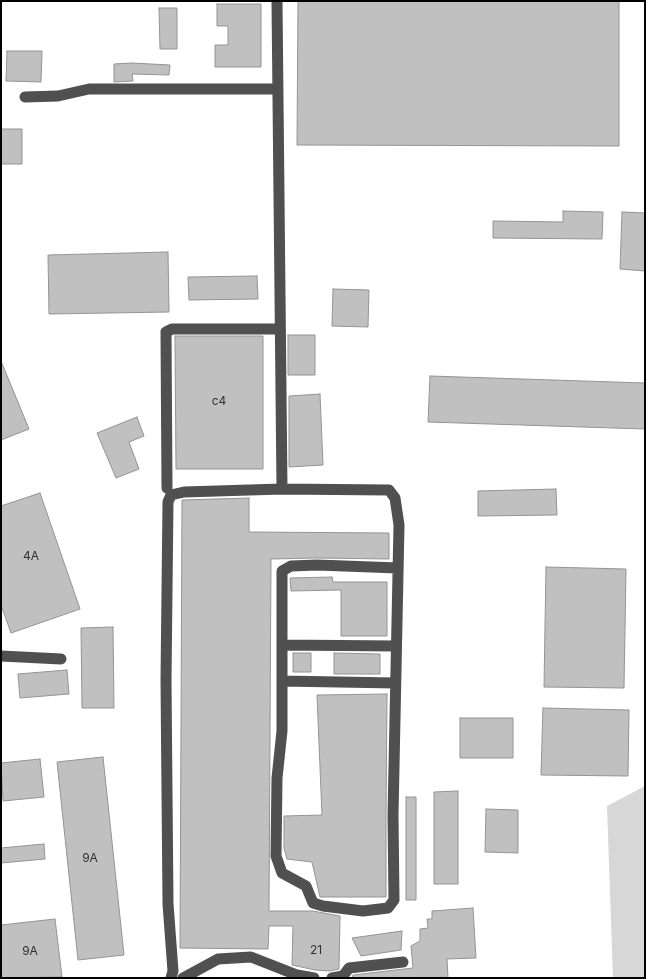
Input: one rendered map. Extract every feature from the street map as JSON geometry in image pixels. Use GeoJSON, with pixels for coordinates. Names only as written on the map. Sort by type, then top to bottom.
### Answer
{"type":"FeatureCollection","features":[{"type":"Feature","properties":{"kind":"lane"},"geometry":{"type":"LineString","coordinates":[[277,1],[282,489]]}},
{"type":"Feature","properties":{"kind":"lane"},"geometry":{"type":"LineString","coordinates":[[25,96],[58,96],[89,88],[278,90]]}},
{"type":"Feature","properties":{"kind":"lane"},"geometry":{"type":"LineString","coordinates":[[167,488],[166,332],[172,329],[280,329]]}},
{"type":"Feature","properties":{"kind":"lane"},"geometry":{"type":"LineString","coordinates":[[171,978],[173,972],[168,904],[166,700],[168,502],[171,496],[184,492],[282,489],[389,490],[395,498],[399,524],[393,816],[394,900],[388,908],[363,911],[323,906],[313,903],[306,886],[282,873],[276,856],[277,778],[282,731],[282,571],[291,566],[317,565],[398,568]]}},
{"type":"Feature","properties":{"kind":"lane"},"geometry":{"type":"LineString","coordinates":[[282,645],[396,646]]}},
{"type":"Feature","properties":{"kind":"lane"},"geometry":{"type":"LineString","coordinates":[[1,656],[61,659]]}},
{"type":"Feature","properties":{"kind":"lane"},"geometry":{"type":"LineString","coordinates":[[282,681],[395,683]]}},
{"type":"Feature","properties":{"kind":"lane"},"geometry":{"type":"LineString","coordinates":[[183,978],[218,959],[251,957],[297,975],[314,978]]}},
{"type":"Feature","properties":{"kind":"lane"},"geometry":{"type":"LineString","coordinates":[[332,978],[342,976],[349,968],[403,962]]}},
{"type":"Feature","properties":{"kind":"shaded area"},"geometry":{"type":"Polygon","coordinates":[[[645,786],[645,978],[613,978],[607,806],[645,786]]]}},
{"type":"Feature","properties":{"kind":"building"},"geometry":{"type":"Polygon","coordinates":[[[298,1],[619,1],[619,146],[297,145],[298,1]]]}},
{"type":"Feature","properties":{"kind":"building"},"geometry":{"type":"Polygon","coordinates":[[[217,4],[261,4],[261,67],[215,67],[215,45],[228,45],[228,26],[217,26],[217,4]]]}},
{"type":"Feature","properties":{"kind":"building"},"geometry":{"type":"Polygon","coordinates":[[[159,8],[177,8],[177,49],[160,49],[159,8]]]}},
{"type":"Feature","properties":{"kind":"building"},"geometry":{"type":"Polygon","coordinates":[[[7,51],[42,51],[41,82],[6,81],[7,51]]]}},
{"type":"Feature","properties":{"kind":"building"},"geometry":{"type":"Polygon","coordinates":[[[114,64],[170,65],[169,75],[132,74],[133,81],[114,82],[114,64]]]}},
{"type":"Feature","properties":{"kind":"building"},"geometry":{"type":"Polygon","coordinates":[[[1,129],[22,129],[22,164],[1,164],[1,129]]]}},
{"type":"Feature","properties":{"kind":"building"},"geometry":{"type":"Polygon","coordinates":[[[563,211],[603,212],[602,239],[493,238],[493,221],[563,222],[563,211]]]}},
{"type":"Feature","properties":{"kind":"building"},"geometry":{"type":"Polygon","coordinates":[[[622,212],[645,213],[645,271],[620,269],[622,212]]]}},
{"type":"Feature","properties":{"kind":"building"},"geometry":{"type":"Polygon","coordinates":[[[168,252],[169,312],[49,314],[48,255],[168,252]]]}},
{"type":"Feature","properties":{"kind":"building"},"geometry":{"type":"Polygon","coordinates":[[[257,276],[258,299],[189,300],[188,277],[257,276]]]}},
{"type":"Feature","properties":{"kind":"building"},"geometry":{"type":"Polygon","coordinates":[[[333,289],[369,290],[368,327],[332,326],[333,289]]]}},
{"type":"Feature","properties":{"kind":"building"},"geometry":{"type":"Polygon","coordinates":[[[288,335],[315,335],[315,375],[288,375],[288,335]]]}},
{"type":"Feature","properties":{"kind":"building"},"geometry":{"type":"Polygon","coordinates":[[[175,336],[263,336],[263,469],[176,469],[175,336]]]}},
{"type":"Feature","properties":{"kind":"building"},"geometry":{"type":"Polygon","coordinates":[[[1,361],[29,429],[1,440],[1,361]]]}},
{"type":"Feature","properties":{"kind":"building"},"geometry":{"type":"Polygon","coordinates":[[[430,376],[645,383],[645,429],[428,422],[430,376]]]}},
{"type":"Feature","properties":{"kind":"building"},"geometry":{"type":"Polygon","coordinates":[[[320,394],[323,465],[289,467],[289,396],[320,394]]]}},
{"type":"Feature","properties":{"kind":"building"},"geometry":{"type":"Polygon","coordinates":[[[137,417],[144,436],[129,442],[139,469],[116,478],[97,433],[137,417]]]}},
{"type":"Feature","properties":{"kind":"building"},"geometry":{"type":"Polygon","coordinates":[[[556,489],[557,515],[478,516],[478,491],[556,489]]]}},
{"type":"Feature","properties":{"kind":"building"},"geometry":{"type":"Polygon","coordinates":[[[40,493],[80,609],[11,633],[1,605],[1,506],[40,493]]]}},
{"type":"Feature","properties":{"kind":"building"},"geometry":{"type":"Polygon","coordinates":[[[249,498],[249,532],[389,533],[389,559],[271,559],[269,911],[313,911],[340,916],[339,969],[330,971],[292,965],[293,926],[269,926],[268,949],[180,948],[182,500],[249,498]]]}},
{"type":"Feature","properties":{"kind":"building"},"geometry":{"type":"Polygon","coordinates":[[[546,567],[626,569],[624,688],[544,687],[546,567]]]}},
{"type":"Feature","properties":{"kind":"building"},"geometry":{"type":"Polygon","coordinates":[[[332,577],[333,582],[387,582],[387,636],[341,636],[341,590],[291,591],[290,578],[332,577]]]}},
{"type":"Feature","properties":{"kind":"building"},"geometry":{"type":"Polygon","coordinates":[[[113,627],[114,708],[82,708],[81,628],[113,627]]]}},
{"type":"Feature","properties":{"kind":"building"},"geometry":{"type":"Polygon","coordinates":[[[293,653],[311,653],[311,672],[293,672],[293,653]]]}},
{"type":"Feature","properties":{"kind":"building"},"geometry":{"type":"Polygon","coordinates":[[[334,653],[380,654],[380,674],[334,674],[334,653]]]}},
{"type":"Feature","properties":{"kind":"building"},"geometry":{"type":"Polygon","coordinates":[[[67,670],[69,694],[20,698],[18,674],[67,670]]]}},
{"type":"Feature","properties":{"kind":"building"},"geometry":{"type":"Polygon","coordinates":[[[387,694],[386,897],[320,897],[312,862],[287,859],[284,848],[284,816],[322,815],[317,695],[387,694]]]}},
{"type":"Feature","properties":{"kind":"building"},"geometry":{"type":"Polygon","coordinates":[[[543,708],[629,710],[628,776],[541,775],[543,708]]]}},
{"type":"Feature","properties":{"kind":"building"},"geometry":{"type":"Polygon","coordinates":[[[460,718],[513,718],[513,758],[460,758],[460,718]]]}},
{"type":"Feature","properties":{"kind":"building"},"geometry":{"type":"Polygon","coordinates":[[[103,757],[124,955],[78,960],[57,762],[103,757]]]}},
{"type":"Feature","properties":{"kind":"building"},"geometry":{"type":"Polygon","coordinates":[[[40,759],[44,797],[3,801],[1,763],[40,759]]]}},
{"type":"Feature","properties":{"kind":"building"},"geometry":{"type":"Polygon","coordinates":[[[458,791],[458,884],[434,884],[434,792],[458,791]]]}},
{"type":"Feature","properties":{"kind":"building"},"geometry":{"type":"Polygon","coordinates":[[[406,797],[416,797],[416,900],[406,900],[406,797]]]}},
{"type":"Feature","properties":{"kind":"building"},"geometry":{"type":"Polygon","coordinates":[[[486,809],[518,810],[518,853],[485,852],[486,809]]]}},
{"type":"Feature","properties":{"kind":"building"},"geometry":{"type":"Polygon","coordinates":[[[44,844],[45,859],[1,863],[1,848],[44,844]]]}},
{"type":"Feature","properties":{"kind":"building"},"geometry":{"type":"Polygon","coordinates":[[[473,908],[476,958],[447,959],[448,978],[352,978],[353,975],[413,968],[411,946],[420,941],[420,929],[428,928],[427,919],[432,919],[432,911],[473,908]]]}},
{"type":"Feature","properties":{"kind":"building"},"geometry":{"type":"Polygon","coordinates":[[[55,919],[62,977],[1,978],[1,925],[55,919]]]}},
{"type":"Feature","properties":{"kind":"building"},"geometry":{"type":"Polygon","coordinates":[[[402,931],[401,950],[361,956],[352,938],[402,931]]]}}]}
